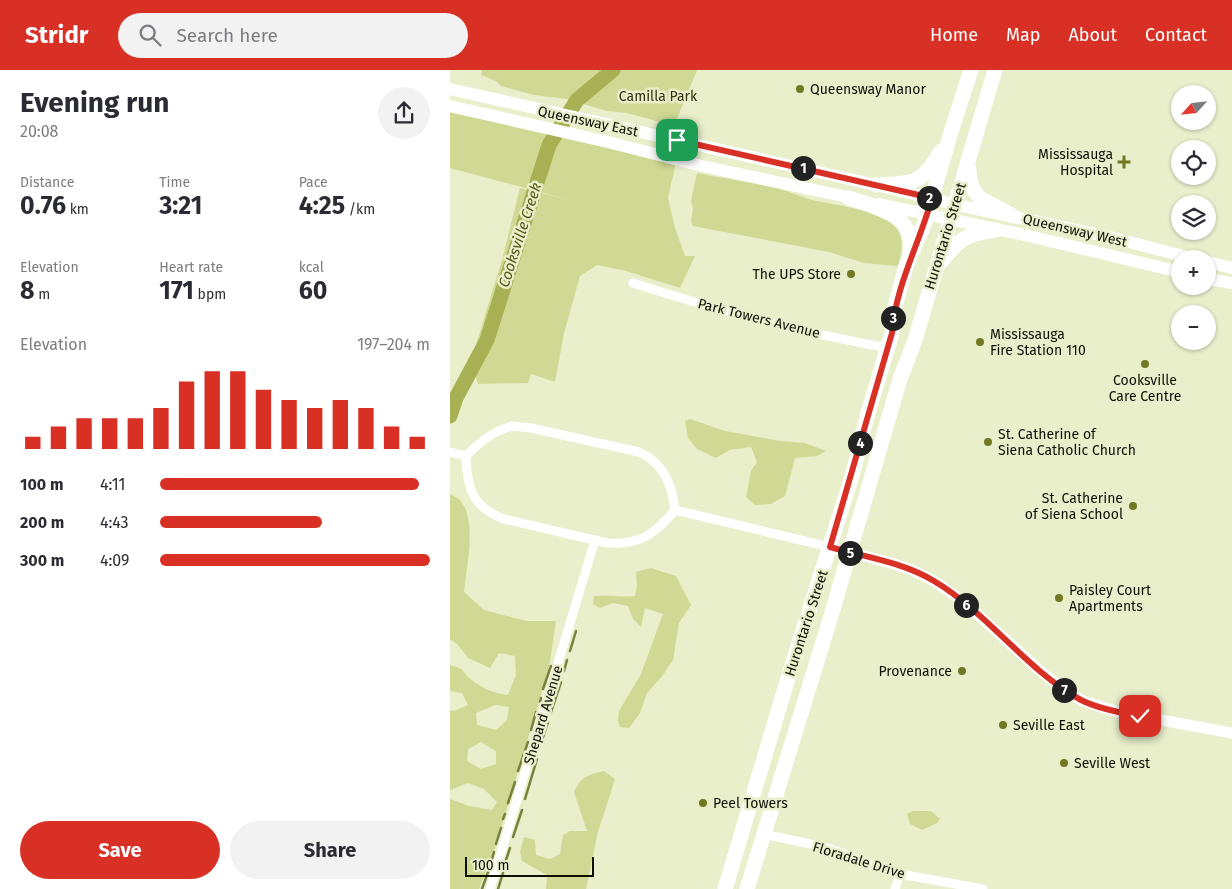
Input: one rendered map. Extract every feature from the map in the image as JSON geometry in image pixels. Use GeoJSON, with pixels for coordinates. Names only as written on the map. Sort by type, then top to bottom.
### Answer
{"type":"FeatureCollection","features":[{"type":"Feature","properties":{"kind":"main road","name":"Hurontario Street"},"geometry":{"type":"LineString","coordinates":[[725,889],[794,658],[853,473],[866,420],[892,333],[893,314],[906,266],[927,215],[971,70]]}},
{"type":"Feature","properties":{"kind":"main road","name":"Hurontario Street"},"geometry":{"type":"LineString","coordinates":[[747,889],[995,70]]}},
{"type":"Feature","properties":{"kind":"main road","name":"Queensway East"},"geometry":{"type":"LineString","coordinates":[[450,89],[932,198]]}},
{"type":"Feature","properties":{"kind":"main road","name":"Queensway East"},"geometry":{"type":"LineString","coordinates":[[450,106],[575,134],[702,166],[950,220]]}},
{"type":"Feature","properties":{"kind":"main road"},"geometry":{"type":"LineString","coordinates":[[876,185],[906,183],[923,176],[932,165],[951,132]]}},
{"type":"Feature","properties":{"kind":"main road"},"geometry":{"type":"LineString","coordinates":[[970,155],[969,181],[974,190],[980,198],[1013,216]]}},
{"type":"Feature","properties":{"kind":"main road"},"geometry":{"type":"LineString","coordinates":[[849,198],[891,212],[904,224],[912,242],[906,266]]}},
{"type":"Feature","properties":{"kind":"main road","name":"Queensway West"},"geometry":{"type":"LineString","coordinates":[[932,198],[1110,237],[1171,253]]}},
{"type":"Feature","properties":{"kind":"main road","name":"Queensway West"},"geometry":{"type":"LineString","coordinates":[[950,220],[1171,270]]}},
{"type":"Feature","properties":{"kind":"main road"},"geometry":{"type":"LineString","coordinates":[[935,269],[955,244],[963,238],[978,232],[996,230]]}},
{"type":"Feature","properties":{"kind":"main road"},"geometry":{"type":"LineString","coordinates":[[1216,264],[1232,268]]}},
{"type":"Feature","properties":{"kind":"main road"},"geometry":{"type":"LineString","coordinates":[[1216,280],[1232,283]]}},
{"type":"Feature","properties":{"kind":"street","name":"Park Towers Avenue"},"geometry":{"type":"LineString","coordinates":[[633,283],[685,300],[766,321],[887,348]]}},
{"type":"Feature","properties":{"kind":"street"},"geometry":{"type":"LineString","coordinates":[[512,426],[531,428],[639,452],[649,457],[664,472],[673,493],[675,510],[652,533],[639,540],[621,544],[595,540],[504,519],[482,508],[472,495],[458,454],[501,429],[512,426]]}},
{"type":"Feature","properties":{"kind":"street"},"geometry":{"type":"LineString","coordinates":[[675,510],[830,547],[912,570],[934,581],[960,599],[1043,673],[1083,701],[1118,712],[1232,733]]}},
{"type":"Feature","properties":{"kind":"street","name":"Shepard Avenue"},"geometry":{"type":"LineString","coordinates":[[490,889],[595,540]]}},
{"type":"Feature","properties":{"kind":"street","name":"Floradale Drive"},"geometry":{"type":"LineString","coordinates":[[764,834],[828,848],[900,874],[983,889]]}},
{"type":"Feature","properties":{"kind":"street"},"geometry":{"type":"LineString","coordinates":[[895,889],[900,874]]}},
{"type":"Feature","properties":{"kind":"green space","name":"Camilla Park"},"geometry":{"type":"Polygon","coordinates":[[[482,70],[697,70],[674,126],[627,113],[607,111],[566,99],[534,95],[501,86],[496,81],[481,75],[482,70]]]}},
{"type":"Feature","properties":{"kind":"green space"},"geometry":{"type":"Polygon","coordinates":[[[450,110],[676,162],[668,198],[675,228],[685,256],[695,256],[680,288],[626,271],[597,265],[580,276],[564,333],[555,382],[531,374],[528,383],[478,384],[471,361],[502,260],[520,188],[570,200],[450,168],[450,110]]]}},
{"type":"Feature","properties":{"kind":"green space"},"geometry":{"type":"Polygon","coordinates":[[[697,173],[772,187],[812,200],[867,212],[887,219],[897,228],[901,238],[901,255],[898,266],[864,263],[829,252],[693,226],[691,221],[693,208],[691,201],[697,173]]]}},
{"type":"Feature","properties":{"kind":"green space"},"geometry":{"type":"Polygon","coordinates":[[[690,419],[725,431],[780,441],[805,443],[826,451],[817,456],[795,458],[785,496],[771,504],[755,505],[746,497],[751,471],[757,462],[751,447],[730,450],[716,458],[697,449],[688,438],[685,421],[690,419]]]}},
{"type":"Feature","properties":{"kind":"green space"},"geometry":{"type":"Polygon","coordinates":[[[450,494],[460,500],[465,509],[470,532],[464,592],[484,610],[527,621],[556,621],[549,668],[495,848],[479,889],[450,889],[450,799],[469,806],[492,810],[497,802],[484,789],[468,783],[450,790],[450,710],[454,711],[468,705],[462,693],[450,691],[450,665],[461,669],[484,688],[508,695],[516,675],[515,656],[499,653],[490,668],[468,658],[458,645],[450,639],[450,494]],[[495,705],[476,713],[477,725],[496,730],[507,720],[509,707],[495,705]],[[481,742],[468,749],[467,761],[481,769],[496,764],[496,751],[481,742]]]}},
{"type":"Feature","properties":{"kind":"green space"},"geometry":{"type":"Polygon","coordinates":[[[651,568],[676,576],[691,605],[679,623],[673,660],[647,693],[640,713],[629,728],[620,727],[618,721],[619,711],[641,674],[663,614],[645,608],[641,627],[633,619],[628,606],[613,603],[600,608],[593,604],[594,596],[635,596],[637,585],[636,572],[651,568]]]}},
{"type":"Feature","properties":{"kind":"green space"},"geometry":{"type":"Polygon","coordinates":[[[604,771],[615,779],[598,832],[586,889],[546,889],[547,875],[522,861],[520,852],[524,837],[535,840],[536,855],[550,859],[560,854],[563,835],[570,831],[587,831],[574,792],[582,779],[604,771]]]}},
{"type":"Feature","properties":{"kind":"green space"},"geometry":{"type":"Polygon","coordinates":[[[913,811],[931,811],[940,819],[937,823],[922,830],[910,824],[907,814],[913,811]]]}},
{"type":"Feature","properties":{"kind":"waterway","name":"Cooksville Creek"},"geometry":{"type":"LineString","coordinates":[[450,416],[456,398],[487,340],[549,145],[577,100],[613,70]]}},
{"type":"Feature","properties":{"kind":"waterway"},"geometry":{"type":"LineString","coordinates":[[570,651],[576,631]]}},
{"type":"Feature","properties":{"kind":"waterway"},"geometry":{"type":"LineString","coordinates":[[564,671],[567,660]]}},
{"type":"Feature","properties":{"kind":"waterway"},"geometry":{"type":"LineString","coordinates":[[543,689],[551,666]]}},
{"type":"Feature","properties":{"kind":"waterway"},"geometry":{"type":"LineString","coordinates":[[551,712],[561,682]]}},
{"type":"Feature","properties":{"kind":"waterway"},"geometry":{"type":"LineString","coordinates":[[540,702],[541,698]]}},
{"type":"Feature","properties":{"kind":"waterway"},"geometry":{"type":"LineString","coordinates":[[531,730],[536,712]]}},
{"type":"Feature","properties":{"kind":"waterway"},"geometry":{"type":"LineString","coordinates":[[541,743],[548,722]]}},
{"type":"Feature","properties":{"kind":"waterway"},"geometry":{"type":"LineString","coordinates":[[518,771],[528,742]]}},
{"type":"Feature","properties":{"kind":"waterway"},"geometry":{"type":"LineString","coordinates":[[525,799],[537,759]]}},
{"type":"Feature","properties":{"kind":"waterway"},"geometry":{"type":"LineString","coordinates":[[508,803],[515,782]]}},
{"type":"Feature","properties":{"kind":"waterway"},"geometry":{"type":"LineString","coordinates":[[513,837],[522,810]]}},
{"type":"Feature","properties":{"kind":"waterway"},"geometry":{"type":"LineString","coordinates":[[503,819],[505,814]]}},
{"type":"Feature","properties":{"kind":"waterway"},"geometry":{"type":"LineString","coordinates":[[496,844],[501,828]]}},
{"type":"Feature","properties":{"kind":"waterway"},"geometry":{"type":"LineString","coordinates":[[505,863],[510,848]]}},
{"type":"Feature","properties":{"kind":"waterway"},"geometry":{"type":"LineString","coordinates":[[492,859],[494,852]]}},
{"type":"Feature","properties":{"kind":"waterway"},"geometry":{"type":"LineString","coordinates":[[482,889],[488,872]]}},
{"type":"Feature","properties":{"kind":"waterway"},"geometry":{"type":"LineString","coordinates":[[498,889],[503,873]]}},
{"type":"Feature","properties":{"kind":"place","name":"Queensway Manor"},"geometry":{"type":"Point","coordinates":[800,89]}},
{"type":"Feature","properties":{"kind":"place","name":"Mississauga Hospital"},"geometry":{"type":"Point","coordinates":[1124,162]}},
{"type":"Feature","properties":{"kind":"place","name":"The UPS Store"},"geometry":{"type":"Point","coordinates":[851,274]}},
{"type":"Feature","properties":{"kind":"place","name":"Mississauga Fire Station 110"},"geometry":{"type":"Point","coordinates":[980,342]}},
{"type":"Feature","properties":{"kind":"place","name":"Cooksville Care Centre"},"geometry":{"type":"Point","coordinates":[1145,364]}},
{"type":"Feature","properties":{"kind":"place","name":"St. Catherine of Siena Catholic Church"},"geometry":{"type":"Point","coordinates":[988,442]}},
{"type":"Feature","properties":{"kind":"place","name":"St. Catherine of Siena School"},"geometry":{"type":"Point","coordinates":[1133,506]}},
{"type":"Feature","properties":{"kind":"place","name":"Paisley Court Apartments"},"geometry":{"type":"Point","coordinates":[1059,598]}},
{"type":"Feature","properties":{"kind":"place","name":"Provenance"},"geometry":{"type":"Point","coordinates":[962,671]}},
{"type":"Feature","properties":{"kind":"place","name":"Seville East"},"geometry":{"type":"Point","coordinates":[1003,725]}},
{"type":"Feature","properties":{"kind":"place","name":"Seville West"},"geometry":{"type":"Point","coordinates":[1064,763]}},
{"type":"Feature","properties":{"kind":"place","name":"Peel Towers"},"geometry":{"type":"Point","coordinates":[703,803]}},
{"type":"Feature","properties":{"kind":"route"},"geometry":{"type":"LineString","coordinates":[[677,140],[932,198],[924,225],[906,266],[893,314],[892,333],[830,547],[894,564],[912,570],[934,581],[960,599],[1062,688],[1083,701],[1118,712],[1140,716]]}}]}
